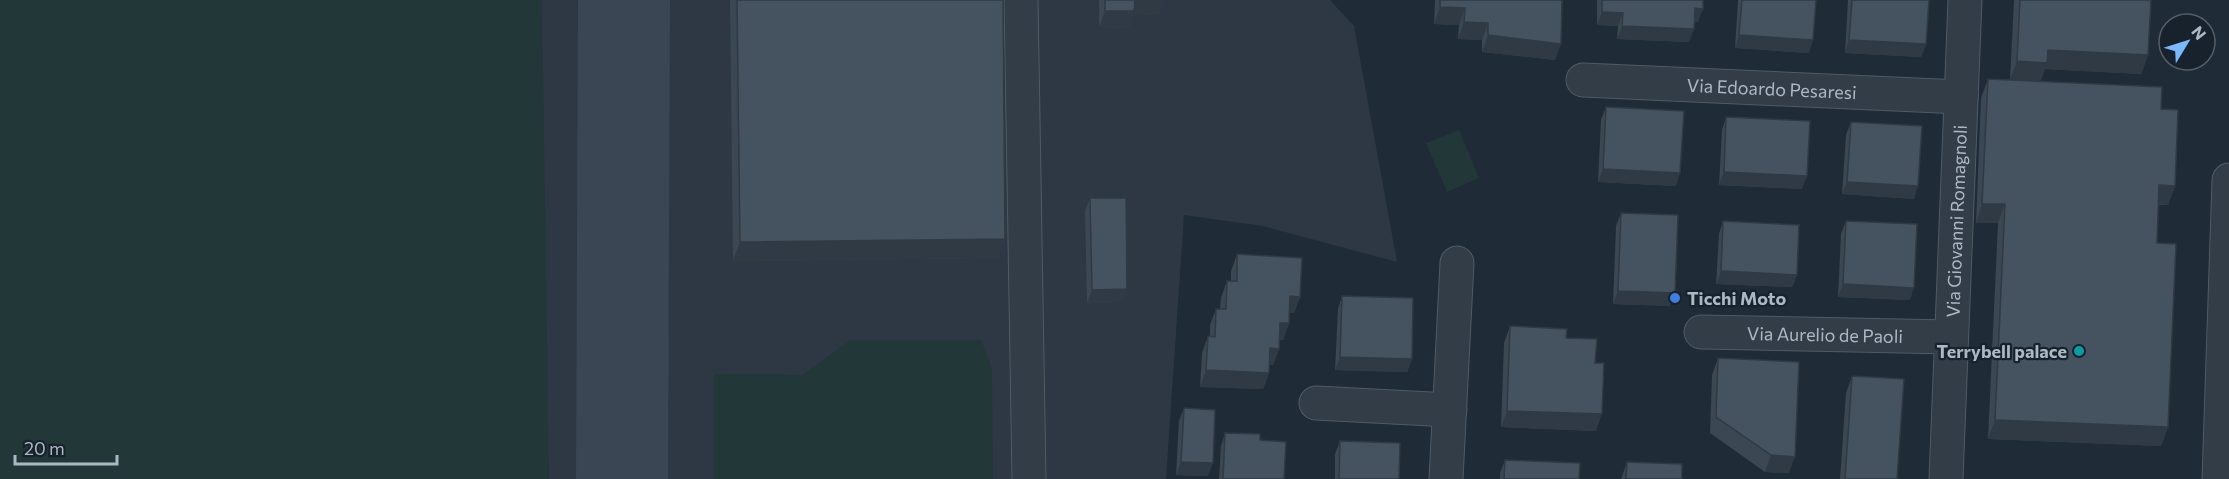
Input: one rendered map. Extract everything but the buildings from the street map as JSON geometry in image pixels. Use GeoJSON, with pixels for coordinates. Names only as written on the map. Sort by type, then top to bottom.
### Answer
{"type":"FeatureCollection","features":[{"type":"Feature","properties":{"kind":"street"},"geometry":{"type":"LineString","coordinates":[[1021,0],[1029,479]]}},
{"type":"Feature","properties":{"kind":"street","name":"Via Giovanni Romagnoli"},"geometry":{"type":"LineString","coordinates":[[1946,479],[1965,0]]}},
{"type":"Feature","properties":{"kind":"street","name":"Via Edoardo Pesaresi"},"geometry":{"type":"LineString","coordinates":[[1583,80],[1961,97]]}},
{"type":"Feature","properties":{"kind":"street"},"geometry":{"type":"LineString","coordinates":[[2219,479],[2229,180]]}},
{"type":"Feature","properties":{"kind":"street"},"geometry":{"type":"LineString","coordinates":[[1446,479],[1457,263]]}},
{"type":"Feature","properties":{"kind":"street","name":"Via Aurelio de Paoli"},"geometry":{"type":"LineString","coordinates":[[1701,332],[1951,337]]}},
{"type":"Feature","properties":{"kind":"street"},"geometry":{"type":"LineString","coordinates":[[1316,404],[1450,410]]}},
{"type":"Feature","properties":{"kind":"shaded area"},"geometry":{"type":"Polygon","coordinates":[[[0,0],[1330,0],[1354,26],[1397,262],[1263,226],[1184,215],[1166,479],[0,479],[0,0]]]}},
{"type":"Feature","properties":{"kind":"green space"},"geometry":{"type":"Polygon","coordinates":[[[0,0],[542,0],[549,479],[0,479],[0,0]]]}},
{"type":"Feature","properties":{"kind":"green space"},"geometry":{"type":"Polygon","coordinates":[[[1459,130],[1479,178],[1447,192],[1426,143],[1459,130]]]}},
{"type":"Feature","properties":{"kind":"green space"},"geometry":{"type":"Polygon","coordinates":[[[851,340],[981,340],[992,368],[993,479],[714,479],[714,374],[802,375],[851,340]]]}},
{"type":"Feature","properties":{"kind":"taxiway"},"geometry":{"type":"LineString","coordinates":[[622,479],[624,0]]}},
{"type":"Feature","properties":{"kind":"place","name":"Ticchi Moto"},"geometry":{"type":"Point","coordinates":[1675,298]}},
{"type":"Feature","properties":{"kind":"place","name":"Terrybell palace"},"geometry":{"type":"Point","coordinates":[2079,351]}}]}
